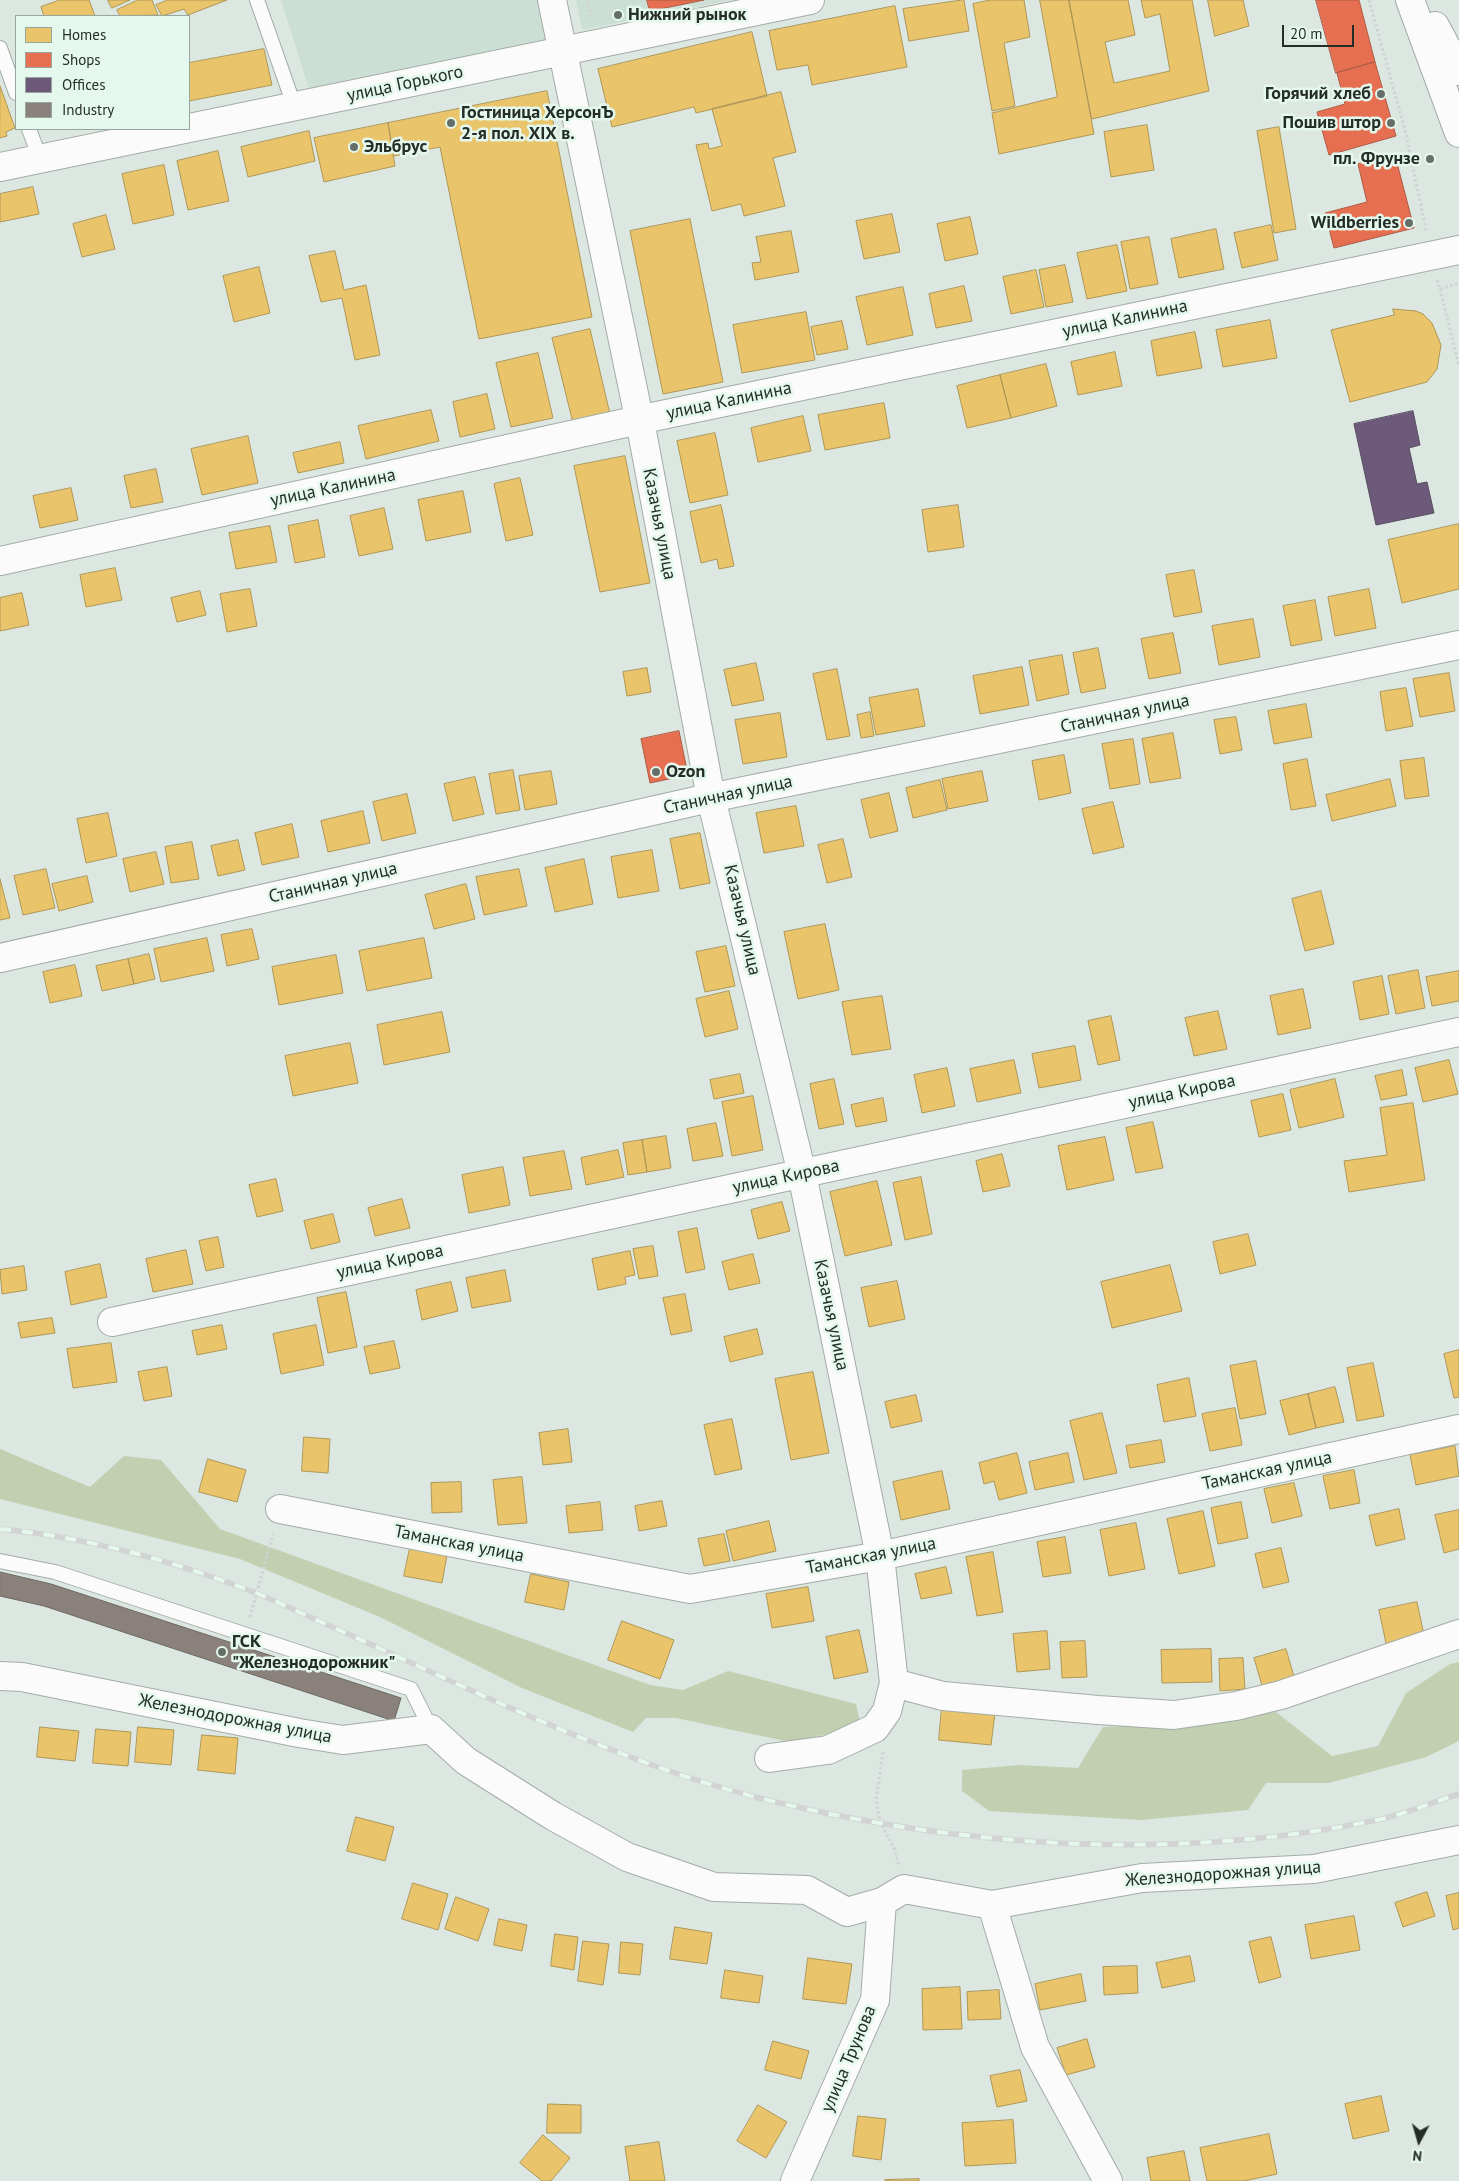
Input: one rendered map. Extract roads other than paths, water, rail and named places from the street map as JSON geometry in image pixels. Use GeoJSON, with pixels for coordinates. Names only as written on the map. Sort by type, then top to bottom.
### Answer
{"type":"FeatureCollection","features":[{"type":"Feature","properties":{"kind":"street","name":"Казачья улица"},"geometry":{"type":"LineString","coordinates":[[552,0],[639,420],[711,798],[802,1174],[880,1556],[894,1683],[887,1710],[876,1728],[828,1750],[769,1758]]}},
{"type":"Feature","properties":{"kind":"street","name":"улица Горького"},"geometry":{"type":"LineString","coordinates":[[190,129],[562,50],[810,0]]}},
{"type":"Feature","properties":{"kind":"street"},"geometry":{"type":"LineString","coordinates":[[1410,0],[1459,133]]}},
{"type":"Feature","properties":{"kind":"street"},"geometry":{"type":"LineString","coordinates":[[1421,0],[1459,71]]}},
{"type":"Feature","properties":{"kind":"street","name":"улица Горького"},"geometry":{"type":"LineString","coordinates":[[0,167],[185,130]]}},
{"type":"Feature","properties":{"kind":"street","name":"улица Калинина"},"geometry":{"type":"LineString","coordinates":[[0,562],[639,420],[1459,250]]}},
{"type":"Feature","properties":{"kind":"street","name":"Станичная улица"},"geometry":{"type":"LineString","coordinates":[[0,958],[711,798],[1459,645]]}},
{"type":"Feature","properties":{"kind":"street","name":"улица Кирова"},"geometry":{"type":"LineString","coordinates":[[112,1322],[1459,1032]]}},
{"type":"Feature","properties":{"kind":"street","name":"Таманская улица"},"geometry":{"type":"LineString","coordinates":[[280,1509],[690,1589],[880,1556],[1459,1429]]}},
{"type":"Feature","properties":{"kind":"street"},"geometry":{"type":"LineString","coordinates":[[894,1683],[943,1696],[1174,1715],[1236,1706],[1281,1695],[1459,1634]]}},
{"type":"Feature","properties":{"kind":"street","name":"Железнодорожная улица"},"geometry":{"type":"LineString","coordinates":[[0,1676],[22,1677],[299,1733],[343,1740],[431,1729]]}},
{"type":"Feature","properties":{"kind":"street"},"geometry":{"type":"LineString","coordinates":[[431,1729],[466,1761],[553,1816],[627,1857],[714,1887],[807,1890],[847,1912],[879,1942]]}},
{"type":"Feature","properties":{"kind":"street","name":"Железнодорожная улица"},"geometry":{"type":"LineString","coordinates":[[847,1912],[882,1902],[904,1889],[992,1905],[1142,1878],[1314,1869],[1459,1840]]}},
{"type":"Feature","properties":{"kind":"street","name":"улица Трунова"},"geometry":{"type":"LineString","coordinates":[[796,2181],[875,2000],[882,1902]]}},
{"type":"Feature","properties":{"kind":"street"},"geometry":{"type":"LineString","coordinates":[[992,1905],[1035,2047],[1108,2181]]}},
{"type":"Feature","properties":{"kind":"lane"},"geometry":{"type":"LineString","coordinates":[[257,0],[295,108]]}},
{"type":"Feature","properties":{"kind":"lane"},"geometry":{"type":"LineString","coordinates":[[0,48],[15,90]]}},
{"type":"Feature","properties":{"kind":"lane"},"geometry":{"type":"LineString","coordinates":[[29,130],[40,159]]}},
{"type":"Feature","properties":{"kind":"lane"},"geometry":{"type":"LineString","coordinates":[[0,1561],[55,1572],[411,1689],[431,1729]]}},
{"type":"Feature","properties":{"kind":"railway"},"geometry":{"type":"LineString","coordinates":[[0,1529],[96,1544],[190,1569],[270,1599],[504,1705],[614,1751],[671,1772],[730,1790],[834,1815],[910,1828],[987,1838],[1064,1843],[1142,1845],[1219,1842],[1296,1834],[1383,1819],[1459,1794]]}},
{"type":"Feature","properties":{"kind":"place","name":"Нижний рынок"},"geometry":{"type":"Point","coordinates":[618,15]}},
{"type":"Feature","properties":{"kind":"place","name":"Горячий хлеб"},"geometry":{"type":"Point","coordinates":[1381,94]}},
{"type":"Feature","properties":{"kind":"place","name":"Гостиница ХерсонЪ 2-я пол. XIX в."},"geometry":{"type":"Point","coordinates":[451,123]}},
{"type":"Feature","properties":{"kind":"place","name":"Пошив штор"},"geometry":{"type":"Point","coordinates":[1391,123]}},
{"type":"Feature","properties":{"kind":"place","name":"Эльбрус"},"geometry":{"type":"Point","coordinates":[354,147]}},
{"type":"Feature","properties":{"kind":"place","name":"пл. Фрунзе"},"geometry":{"type":"Point","coordinates":[1430,159]}},
{"type":"Feature","properties":{"kind":"place","name":"Wildberries"},"geometry":{"type":"Point","coordinates":[1409,223]}},
{"type":"Feature","properties":{"kind":"place","name":"Ozon"},"geometry":{"type":"Point","coordinates":[656,772]}},
{"type":"Feature","properties":{"kind":"place","name":"ГСК \"Железнодорожник\""},"geometry":{"type":"Point","coordinates":[222,1652]}}]}
